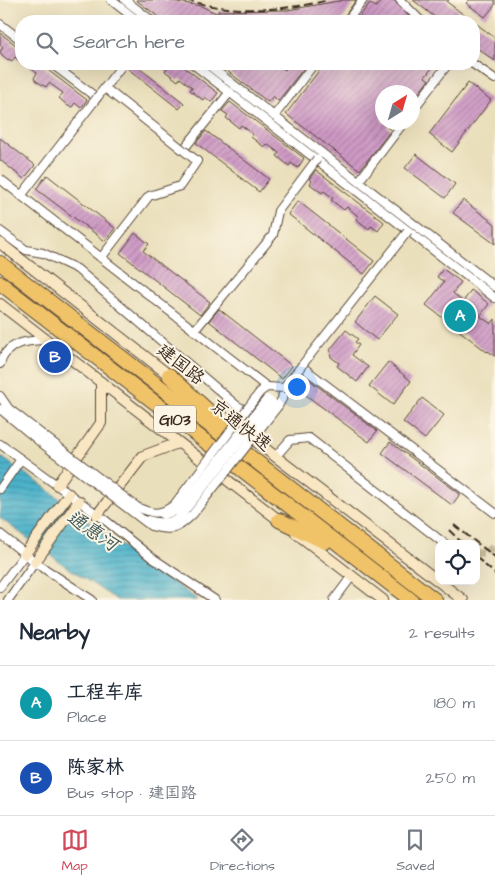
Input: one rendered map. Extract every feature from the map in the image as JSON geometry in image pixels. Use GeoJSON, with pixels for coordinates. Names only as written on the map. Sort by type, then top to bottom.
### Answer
{"type":"FeatureCollection","features":[{"type":"Feature","properties":{"kind":"highway","name":"京通快速"},"geometry":{"type":"LineString","coordinates":[[0,263],[435,600]]}},
{"type":"Feature","properties":{"kind":"highway","name":"京通快速"},"geometry":{"type":"LineString","coordinates":[[0,283],[411,600]]}},
{"type":"Feature","properties":{"kind":"highway"},"geometry":{"type":"LineString","coordinates":[[169,375],[306,499]]}},
{"type":"Feature","properties":{"kind":"highway"},"geometry":{"type":"LineString","coordinates":[[279,520],[351,554]]}},
{"type":"Feature","properties":{"kind":"main road","name":"建国路"},"geometry":{"type":"LineString","coordinates":[[0,243],[463,600]]}},
{"type":"Feature","properties":{"kind":"main road"},"geometry":{"type":"LineString","coordinates":[[0,304],[383,600]]}},
{"type":"Feature","properties":{"kind":"main road"},"geometry":{"type":"LineString","coordinates":[[58,485],[101,423],[102,382]]}},
{"type":"Feature","properties":{"kind":"main road"},"geometry":{"type":"LineString","coordinates":[[97,514],[143,456],[178,443]]}},
{"type":"Feature","properties":{"kind":"main road"},"geometry":{"type":"LineString","coordinates":[[25,554],[69,494]]}},
{"type":"Feature","properties":{"kind":"main road"},"geometry":{"type":"LineString","coordinates":[[35,562],[79,501]]}},
{"type":"Feature","properties":{"kind":"street"},"geometry":{"type":"LineString","coordinates":[[111,0],[130,15]]}},
{"type":"Feature","properties":{"kind":"street"},"geometry":{"type":"LineString","coordinates":[[125,0],[144,15]]}},
{"type":"Feature","properties":{"kind":"street"},"geometry":{"type":"LineString","coordinates":[[352,15],[363,0]]}},
{"type":"Feature","properties":{"kind":"street"},"geometry":{"type":"LineString","coordinates":[[400,0],[416,15]]}},
{"type":"Feature","properties":{"kind":"street"},"geometry":{"type":"LineString","coordinates":[[0,24],[15,35]]}},
{"type":"Feature","properties":{"kind":"street"},"geometry":{"type":"LineString","coordinates":[[480,69],[495,79]]}},
{"type":"Feature","properties":{"kind":"street"},"geometry":{"type":"LineString","coordinates":[[60,70],[97,98]]}},
{"type":"Feature","properties":{"kind":"street"},"geometry":{"type":"LineString","coordinates":[[22,196],[118,70]]}},
{"type":"Feature","properties":{"kind":"street"},"geometry":{"type":"LineString","coordinates":[[201,70],[495,298]]}},
{"type":"Feature","properties":{"kind":"street"},"geometry":{"type":"LineString","coordinates":[[215,70],[495,287]]}},
{"type":"Feature","properties":{"kind":"street"},"geometry":{"type":"LineString","coordinates":[[274,116],[309,70]]}},
{"type":"Feature","properties":{"kind":"street"},"geometry":{"type":"LineString","coordinates":[[420,101],[443,70]]}},
{"type":"Feature","properties":{"kind":"street"},"geometry":{"type":"LineString","coordinates":[[102,258],[149,196],[180,186],[197,161],[105,88]]}},
{"type":"Feature","properties":{"kind":"street"},"geometry":{"type":"LineString","coordinates":[[183,150],[230,92]]}},
{"type":"Feature","properties":{"kind":"street"},"geometry":{"type":"LineString","coordinates":[[359,182],[398,130]]}},
{"type":"Feature","properties":{"kind":"street"},"geometry":{"type":"LineString","coordinates":[[194,330],[273,235],[278,212],[317,159]]}},
{"type":"Feature","properties":{"kind":"street"},"geometry":{"type":"LineString","coordinates":[[0,179],[194,330],[263,390],[284,388]]}},
{"type":"Feature","properties":{"kind":"street"},"geometry":{"type":"LineString","coordinates":[[0,409],[137,507],[152,514],[170,514],[183,505],[257,412],[272,402],[282,399],[284,388],[408,231]]}},
{"type":"Feature","properties":{"kind":"street"},"geometry":{"type":"LineString","coordinates":[[0,232],[26,250],[43,253],[77,269],[236,405],[245,410],[257,412]]}},
{"type":"Feature","properties":{"kind":"street"},"geometry":{"type":"LineString","coordinates":[[0,364],[3,356],[15,345],[29,341],[48,340]]}},
{"type":"Feature","properties":{"kind":"street"},"geometry":{"type":"LineString","coordinates":[[301,366],[495,513]]}},
{"type":"Feature","properties":{"kind":"street"},"geometry":{"type":"LineString","coordinates":[[152,514],[168,510],[174,505],[263,390]]}},
{"type":"Feature","properties":{"kind":"street"},"geometry":{"type":"LineString","coordinates":[[0,396],[9,409],[42,438],[139,517],[151,526],[172,530],[184,523],[272,402]]}},
{"type":"Feature","properties":{"kind":"street"},"geometry":{"type":"LineString","coordinates":[[276,456],[290,440],[309,438],[440,540]]}},
{"type":"Feature","properties":{"kind":"street"},"geometry":{"type":"LineString","coordinates":[[0,444],[97,514],[151,557],[215,600]]}},
{"type":"Feature","properties":{"kind":"street"},"geometry":{"type":"LineString","coordinates":[[0,490],[21,459]]}},
{"type":"Feature","properties":{"kind":"street"},"geometry":{"type":"LineString","coordinates":[[0,534],[35,562],[92,600]]}},
{"type":"Feature","properties":{"kind":"street"},"geometry":{"type":"LineString","coordinates":[[0,587],[25,554]]}},
{"type":"Feature","properties":{"kind":"street"},"geometry":{"type":"LineString","coordinates":[[8,600],[35,562]]}},
{"type":"Feature","properties":{"kind":"street"},"geometry":{"type":"LineString","coordinates":[[334,600],[352,576]]}},
{"type":"Feature","properties":{"kind":"water","name":"通惠河"},"geometry":{"type":"Polygon","coordinates":[[[0,456],[198,600],[117,600],[64,565],[0,518],[0,456]]]}},
{"type":"Feature","properties":{"kind":"building"},"geometry":{"type":"Polygon","coordinates":[[[136,0],[166,0],[201,6],[218,14],[218,11],[288,10],[344,0],[356,0],[345,15],[156,15],[136,0]]]}},
{"type":"Feature","properties":{"kind":"building"},"geometry":{"type":"Polygon","coordinates":[[[382,0],[394,0],[408,15],[361,15],[370,3],[376,7],[382,0]]]}},
{"type":"Feature","properties":{"kind":"building"},"geometry":{"type":"Polygon","coordinates":[[[413,0],[449,0],[447,2],[464,15],[432,15],[413,0]]]}},
{"type":"Feature","properties":{"kind":"building"},"geometry":{"type":"Polygon","coordinates":[[[469,0],[495,0],[495,5],[485,17],[466,3],[469,0]]]}},
{"type":"Feature","properties":{"kind":"building"},"geometry":{"type":"Polygon","coordinates":[[[480,27],[495,38],[495,61],[480,50],[480,27]]]}},
{"type":"Feature","properties":{"kind":"building"},"geometry":{"type":"Polygon","coordinates":[[[0,33],[15,44],[15,57],[12,61],[2,55],[0,52],[3,47],[0,45],[0,33]]]}},
{"type":"Feature","properties":{"kind":"building"},"geometry":{"type":"Polygon","coordinates":[[[33,70],[48,70],[87,100],[81,108],[75,103],[72,107],[68,106],[59,98],[63,93],[49,83],[46,87],[36,81],[34,78],[37,73],[33,70]]]}},
{"type":"Feature","properties":{"kind":"building"},"geometry":{"type":"Polygon","coordinates":[[[130,70],[142,70],[184,103],[179,109],[130,70]]]}},
{"type":"Feature","properties":{"kind":"building"},"geometry":{"type":"Polygon","coordinates":[[[188,70],[218,93],[211,102],[205,97],[203,100],[190,90],[192,87],[180,78],[178,81],[165,71],[188,70]]]}},
{"type":"Feature","properties":{"kind":"building"},"geometry":{"type":"Polygon","coordinates":[[[226,70],[302,70],[278,101],[273,96],[268,102],[226,70]]]}},
{"type":"Feature","properties":{"kind":"building"},"geometry":{"type":"Polygon","coordinates":[[[319,70],[430,70],[425,77],[429,80],[420,91],[420,85],[375,85],[375,130],[391,130],[360,170],[286,114],[319,70]]]}},
{"type":"Feature","properties":{"kind":"building"},"geometry":{"type":"Polygon","coordinates":[[[468,83],[491,100],[452,152],[429,134],[468,83]]]}},
{"type":"Feature","properties":{"kind":"building"},"geometry":{"type":"Polygon","coordinates":[[[230,102],[304,158],[298,168],[291,163],[289,166],[277,156],[279,153],[267,144],[264,147],[251,137],[253,134],[241,125],[239,128],[226,118],[228,115],[222,111],[230,102]]]}},
{"type":"Feature","properties":{"kind":"building"},"geometry":{"type":"Polygon","coordinates":[[[206,131],[269,179],[259,192],[196,143],[206,131]]]}},
{"type":"Feature","properties":{"kind":"building"},"geometry":{"type":"Polygon","coordinates":[[[0,138],[35,165],[24,179],[0,160],[0,138]]]}},
{"type":"Feature","properties":{"kind":"building"},"geometry":{"type":"Polygon","coordinates":[[[416,154],[455,184],[445,198],[405,168],[416,154]]]}},
{"type":"Feature","properties":{"kind":"building"},"geometry":{"type":"Polygon","coordinates":[[[316,170],[384,222],[378,231],[371,226],[369,229],[356,219],[358,216],[347,207],[344,210],[331,200],[333,198],[324,191],[322,193],[310,184],[312,181],[309,179],[316,170]]]}},
{"type":"Feature","properties":{"kind":"building"},"geometry":{"type":"Polygon","coordinates":[[[47,175],[115,228],[105,241],[36,189],[47,175]]]}},
{"type":"Feature","properties":{"kind":"building"},"geometry":{"type":"Polygon","coordinates":[[[463,200],[495,224],[495,244],[453,213],[463,200]]]}},
{"type":"Feature","properties":{"kind":"building"},"geometry":{"type":"Polygon","coordinates":[[[298,201],[374,261],[364,274],[288,214],[298,201]]]}},
{"type":"Feature","properties":{"kind":"building"},"geometry":{"type":"Polygon","coordinates":[[[135,233],[149,244],[143,251],[210,302],[200,315],[120,253],[135,233]]]}},
{"type":"Feature","properties":{"kind":"building"},"geometry":{"type":"Polygon","coordinates":[[[443,269],[461,282],[453,293],[463,302],[471,290],[489,304],[480,316],[491,324],[495,319],[495,356],[487,352],[426,305],[444,282],[437,277],[443,269]]]}},
{"type":"Feature","properties":{"kind":"building"},"geometry":{"type":"Polygon","coordinates":[[[375,296],[398,314],[377,340],[355,322],[375,296]]]}},
{"type":"Feature","properties":{"kind":"building"},"geometry":{"type":"Polygon","coordinates":[[[219,309],[292,366],[282,379],[209,321],[219,309]]]}},
{"type":"Feature","properties":{"kind":"building"},"geometry":{"type":"Polygon","coordinates":[[[346,330],[358,339],[355,342],[359,345],[352,355],[368,367],[357,382],[337,366],[339,363],[331,357],[330,350],[346,330]]]}},
{"type":"Feature","properties":{"kind":"building"},"geometry":{"type":"Polygon","coordinates":[[[388,362],[411,381],[393,405],[369,386],[388,362]]]}},
{"type":"Feature","properties":{"kind":"building"},"geometry":{"type":"Polygon","coordinates":[[[307,378],[377,431],[369,442],[299,390],[307,378]]]}},
{"type":"Feature","properties":{"kind":"building"},"geometry":{"type":"Polygon","coordinates":[[[422,398],[444,415],[425,439],[403,422],[422,398]]]}},
{"type":"Feature","properties":{"kind":"building"},"geometry":{"type":"Polygon","coordinates":[[[390,442],[460,494],[452,505],[382,453],[390,442]]]}},
{"type":"Feature","properties":{"kind":"tunnel"},"geometry":{"type":"LineString","coordinates":[[480,553],[485,554],[495,546]]}},
{"type":"Feature","properties":{"kind":"railway"},"geometry":{"type":"LineString","coordinates":[[186,0],[239,9],[275,9],[328,0]]}},
{"type":"Feature","properties":{"kind":"railway"},"geometry":{"type":"LineString","coordinates":[[454,525],[495,557]]}},
{"type":"Feature","properties":{"kind":"railway"},"geometry":{"type":"LineString","coordinates":[[449,530],[459,540]]}},
{"type":"Feature","properties":{"kind":"railway"},"geometry":{"type":"LineString","coordinates":[[480,561],[495,574]]}},
{"type":"Feature","properties":{"kind":"place","name":"工程车库"},"geometry":{"type":"Point","coordinates":[460,316]}},
{"type":"Feature","properties":{"kind":"place","name":"陈家林"},"geometry":{"type":"Point","coordinates":[55,357]}}]}
